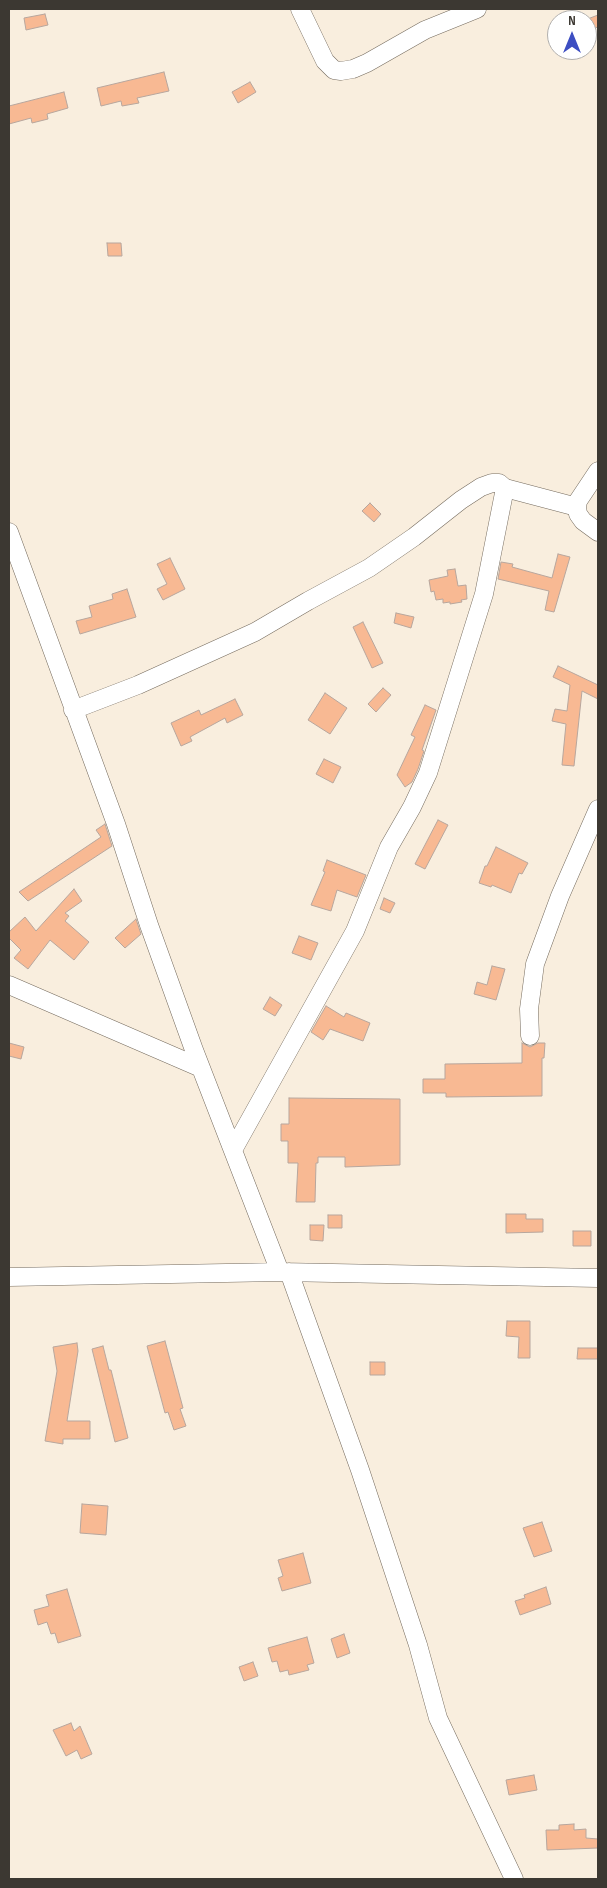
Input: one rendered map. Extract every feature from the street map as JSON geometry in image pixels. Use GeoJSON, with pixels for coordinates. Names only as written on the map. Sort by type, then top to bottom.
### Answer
{"type":"FeatureCollection","features":[{"type":"Feature","properties":{"kind":"street"},"geometry":{"type":"LineString","coordinates":[[300,9],[325,61],[334,70],[341,71],[353,69],[425,30],[477,9]]}},
{"type":"Feature","properties":{"kind":"street"},"geometry":{"type":"LineString","coordinates":[[598,471],[578,501],[577,507],[578,514],[583,521],[598,532]]}},
{"type":"Feature","properties":{"kind":"street"},"geometry":{"type":"LineString","coordinates":[[73,710],[138,685],[255,632],[369,568],[481,487],[500,484],[505,488],[577,507]]}},
{"type":"Feature","properties":{"kind":"street"},"geometry":{"type":"LineString","coordinates":[[233,1150],[355,931],[389,847],[412,807],[428,772],[484,594],[505,488]]}},
{"type":"Feature","properties":{"kind":"street"},"geometry":{"type":"LineString","coordinates":[[9,532],[116,824],[149,926],[201,1068],[284,1272],[363,1480],[418,1646],[438,1718],[514,1879]]}},
{"type":"Feature","properties":{"kind":"street"},"geometry":{"type":"LineString","coordinates":[[530,1036],[529,1009],[535,964],[560,896],[598,809]]}},
{"type":"Feature","properties":{"kind":"street"},"geometry":{"type":"LineString","coordinates":[[9,985],[201,1068]]}},
{"type":"Feature","properties":{"kind":"street"},"geometry":{"type":"LineString","coordinates":[[9,1276],[284,1272],[598,1278]]}},
{"type":"Feature","properties":{"kind":"building"},"geometry":{"type":"Polygon","coordinates":[[[45,14],[48,25],[26,30],[24,18],[45,14]]]}},
{"type":"Feature","properties":{"kind":"building"},"geometry":{"type":"Polygon","coordinates":[[[164,72],[169,91],[137,98],[139,103],[122,106],[121,101],[101,106],[97,88],[164,72]]]}},
{"type":"Feature","properties":{"kind":"building"},"geometry":{"type":"Polygon","coordinates":[[[250,82],[256,92],[238,103],[232,92],[250,82]]]}},
{"type":"Feature","properties":{"kind":"building"},"geometry":{"type":"Polygon","coordinates":[[[64,92],[68,108],[47,114],[48,119],[32,123],[31,118],[9,124],[9,106],[64,92]]]}},
{"type":"Feature","properties":{"kind":"building"},"geometry":{"type":"Polygon","coordinates":[[[107,243],[121,243],[122,256],[108,256],[107,243]]]}},
{"type":"Feature","properties":{"kind":"building"},"geometry":{"type":"Polygon","coordinates":[[[370,503],[381,514],[374,522],[362,511],[370,503]]]}},
{"type":"Feature","properties":{"kind":"building"},"geometry":{"type":"Polygon","coordinates":[[[558,554],[570,557],[554,612],[545,610],[549,591],[498,579],[501,562],[513,564],[512,567],[552,578],[558,554]]]}},
{"type":"Feature","properties":{"kind":"building"},"geometry":{"type":"Polygon","coordinates":[[[170,558],[185,589],[163,600],[157,589],[167,584],[157,564],[170,558]]]}},
{"type":"Feature","properties":{"kind":"building"},"geometry":{"type":"Polygon","coordinates":[[[455,569],[458,586],[466,585],[467,599],[450,604],[450,602],[443,603],[443,599],[436,600],[434,591],[431,592],[429,580],[448,576],[447,570],[455,569]]]}},
{"type":"Feature","properties":{"kind":"building"},"geometry":{"type":"Polygon","coordinates":[[[127,589],[136,617],[80,634],[76,621],[92,617],[89,606],[113,599],[112,594],[127,589]]]}},
{"type":"Feature","properties":{"kind":"building"},"geometry":{"type":"Polygon","coordinates":[[[396,613],[414,617],[411,628],[394,623],[396,613]]]}},
{"type":"Feature","properties":{"kind":"building"},"geometry":{"type":"Polygon","coordinates":[[[363,622],[383,663],[372,668],[353,627],[363,622]]]}},
{"type":"Feature","properties":{"kind":"building"},"geometry":{"type":"Polygon","coordinates":[[[558,666],[598,685],[598,699],[582,691],[574,766],[562,765],[566,724],[552,721],[555,709],[567,711],[570,685],[553,677],[558,666]]]}},
{"type":"Feature","properties":{"kind":"building"},"geometry":{"type":"Polygon","coordinates":[[[383,688],[391,695],[376,712],[368,704],[383,688]]]}},
{"type":"Feature","properties":{"kind":"building"},"geometry":{"type":"Polygon","coordinates":[[[325,693],[347,708],[330,734],[308,720],[325,693]]]}},
{"type":"Feature","properties":{"kind":"building"},"geometry":{"type":"Polygon","coordinates":[[[235,699],[243,715],[227,723],[225,718],[190,737],[192,741],[181,746],[171,723],[199,710],[201,715],[235,699]]]}},
{"type":"Feature","properties":{"kind":"building"},"geometry":{"type":"Polygon","coordinates":[[[425,705],[436,710],[422,750],[424,751],[418,769],[412,782],[405,787],[397,775],[415,737],[411,735],[425,705]]]}},
{"type":"Feature","properties":{"kind":"building"},"geometry":{"type":"Polygon","coordinates":[[[324,759],[341,767],[333,783],[316,774],[324,759]]]}},
{"type":"Feature","properties":{"kind":"building"},"geometry":{"type":"Polygon","coordinates":[[[438,820],[448,825],[425,869],[415,864],[438,820]]]}},
{"type":"Feature","properties":{"kind":"building"},"geometry":{"type":"Polygon","coordinates":[[[105,824],[112,846],[28,901],[19,892],[101,837],[96,830],[105,824]]]}},
{"type":"Feature","properties":{"kind":"building"},"geometry":{"type":"Polygon","coordinates":[[[496,847],[528,863],[522,874],[519,873],[511,893],[492,885],[491,887],[479,883],[485,866],[487,866],[496,847]]]}},
{"type":"Feature","properties":{"kind":"building"},"geometry":{"type":"Polygon","coordinates":[[[327,860],[366,875],[357,897],[337,890],[331,911],[311,905],[325,872],[323,871],[327,860]]]}},
{"type":"Feature","properties":{"kind":"building"},"geometry":{"type":"Polygon","coordinates":[[[74,889],[82,901],[65,913],[69,916],[65,921],[89,942],[74,960],[50,940],[28,969],[14,958],[21,950],[9,938],[9,932],[25,917],[36,931],[74,889]]]}},
{"type":"Feature","properties":{"kind":"building"},"geometry":{"type":"Polygon","coordinates":[[[384,898],[395,903],[390,913],[380,909],[384,898]]]}},
{"type":"Feature","properties":{"kind":"building"},"geometry":{"type":"Polygon","coordinates":[[[136,919],[141,934],[125,948],[115,938],[136,919]]]}},
{"type":"Feature","properties":{"kind":"building"},"geometry":{"type":"Polygon","coordinates":[[[299,936],[318,943],[311,960],[292,953],[299,936]]]}},
{"type":"Feature","properties":{"kind":"building"},"geometry":{"type":"Polygon","coordinates":[[[492,966],[505,969],[496,1000],[474,994],[477,982],[487,985],[492,966]]]}},
{"type":"Feature","properties":{"kind":"building"},"geometry":{"type":"Polygon","coordinates":[[[270,997],[282,1005],[275,1016],[263,1009],[270,997]]]}},
{"type":"Feature","properties":{"kind":"building"},"geometry":{"type":"Polygon","coordinates":[[[326,1006],[344,1017],[346,1013],[370,1023],[363,1041],[330,1029],[323,1040],[311,1032],[326,1006]]]}},
{"type":"Feature","properties":{"kind":"building"},"geometry":{"type":"Polygon","coordinates":[[[9,1043],[24,1047],[21,1059],[9,1056],[9,1043]]]}},
{"type":"Feature","properties":{"kind":"building"},"geometry":{"type":"Polygon","coordinates":[[[522,1043],[530,1047],[538,1043],[545,1043],[544,1058],[542,1058],[542,1096],[446,1097],[446,1093],[423,1093],[423,1079],[445,1079],[445,1064],[522,1063],[522,1043]]]}},
{"type":"Feature","properties":{"kind":"building"},"geometry":{"type":"Polygon","coordinates":[[[289,1098],[400,1099],[400,1165],[345,1167],[345,1157],[318,1157],[318,1163],[316,1163],[315,1202],[296,1202],[298,1163],[288,1163],[288,1141],[281,1141],[281,1124],[289,1124],[289,1098]]]}},
{"type":"Feature","properties":{"kind":"building"},"geometry":{"type":"Polygon","coordinates":[[[506,1214],[526,1214],[526,1219],[543,1219],[543,1232],[506,1233],[506,1214]]]}},
{"type":"Feature","properties":{"kind":"building"},"geometry":{"type":"Polygon","coordinates":[[[328,1215],[342,1215],[342,1228],[328,1228],[328,1215]]]}},
{"type":"Feature","properties":{"kind":"building"},"geometry":{"type":"Polygon","coordinates":[[[310,1225],[324,1225],[323,1241],[310,1240],[310,1225]]]}},
{"type":"Feature","properties":{"kind":"building"},"geometry":{"type":"Polygon","coordinates":[[[573,1231],[591,1231],[591,1246],[573,1246],[573,1231]]]}},
{"type":"Feature","properties":{"kind":"building"},"geometry":{"type":"Polygon","coordinates":[[[507,1321],[530,1321],[530,1358],[518,1358],[519,1337],[506,1336],[507,1321]]]}},
{"type":"Feature","properties":{"kind":"building"},"geometry":{"type":"Polygon","coordinates":[[[165,1341],[183,1408],[180,1409],[186,1426],[174,1430],[168,1412],[165,1413],[147,1346],[165,1341]]]}},
{"type":"Feature","properties":{"kind":"building"},"geometry":{"type":"Polygon","coordinates":[[[77,1343],[78,1351],[67,1421],[90,1421],[90,1439],[63,1439],[63,1444],[45,1441],[57,1371],[53,1347],[77,1343]]]}},
{"type":"Feature","properties":{"kind":"building"},"geometry":{"type":"Polygon","coordinates":[[[103,1346],[128,1438],[115,1442],[92,1349],[103,1346]]]}},
{"type":"Feature","properties":{"kind":"building"},"geometry":{"type":"Polygon","coordinates":[[[578,1348],[598,1348],[598,1359],[577,1359],[578,1348]]]}},
{"type":"Feature","properties":{"kind":"building"},"geometry":{"type":"Polygon","coordinates":[[[370,1362],[385,1362],[385,1375],[370,1375],[370,1362]]]}},
{"type":"Feature","properties":{"kind":"building"},"geometry":{"type":"Polygon","coordinates":[[[82,1504],[108,1506],[106,1535],[80,1533],[82,1504]]]}},
{"type":"Feature","properties":{"kind":"building"},"geometry":{"type":"Polygon","coordinates":[[[542,1522],[552,1551],[534,1557],[523,1528],[542,1522]]]}},
{"type":"Feature","properties":{"kind":"building"},"geometry":{"type":"Polygon","coordinates":[[[303,1553],[311,1583],[282,1591],[278,1578],[283,1576],[278,1560],[303,1553]]]}},
{"type":"Feature","properties":{"kind":"building"},"geometry":{"type":"Polygon","coordinates":[[[546,1587],[551,1604],[520,1615],[515,1601],[525,1598],[524,1595],[546,1587]]]}},
{"type":"Feature","properties":{"kind":"building"},"geometry":{"type":"Polygon","coordinates":[[[67,1589],[81,1636],[58,1643],[55,1633],[51,1634],[47,1622],[38,1625],[34,1610],[49,1606],[46,1595],[67,1589]]]}},
{"type":"Feature","properties":{"kind":"building"},"geometry":{"type":"Polygon","coordinates":[[[344,1634],[350,1653],[337,1658],[331,1639],[344,1634]]]}},
{"type":"Feature","properties":{"kind":"building"},"geometry":{"type":"Polygon","coordinates":[[[307,1637],[314,1663],[307,1665],[309,1670],[289,1675],[288,1670],[280,1672],[277,1661],[272,1662],[268,1648],[307,1637]]]}},
{"type":"Feature","properties":{"kind":"building"},"geometry":{"type":"Polygon","coordinates":[[[253,1662],[258,1676],[244,1681],[239,1667],[253,1662]]]}},
{"type":"Feature","properties":{"kind":"building"},"geometry":{"type":"Polygon","coordinates":[[[71,1723],[74,1731],[80,1726],[92,1754],[81,1759],[77,1750],[66,1756],[53,1730],[71,1723]]]}},
{"type":"Feature","properties":{"kind":"building"},"geometry":{"type":"Polygon","coordinates":[[[534,1775],[537,1790],[509,1795],[506,1780],[534,1775]]]}},
{"type":"Feature","properties":{"kind":"building"},"geometry":{"type":"Polygon","coordinates":[[[574,1824],[574,1830],[586,1829],[586,1838],[598,1839],[598,1848],[547,1850],[546,1830],[559,1830],[559,1825],[574,1824]]]}}]}
